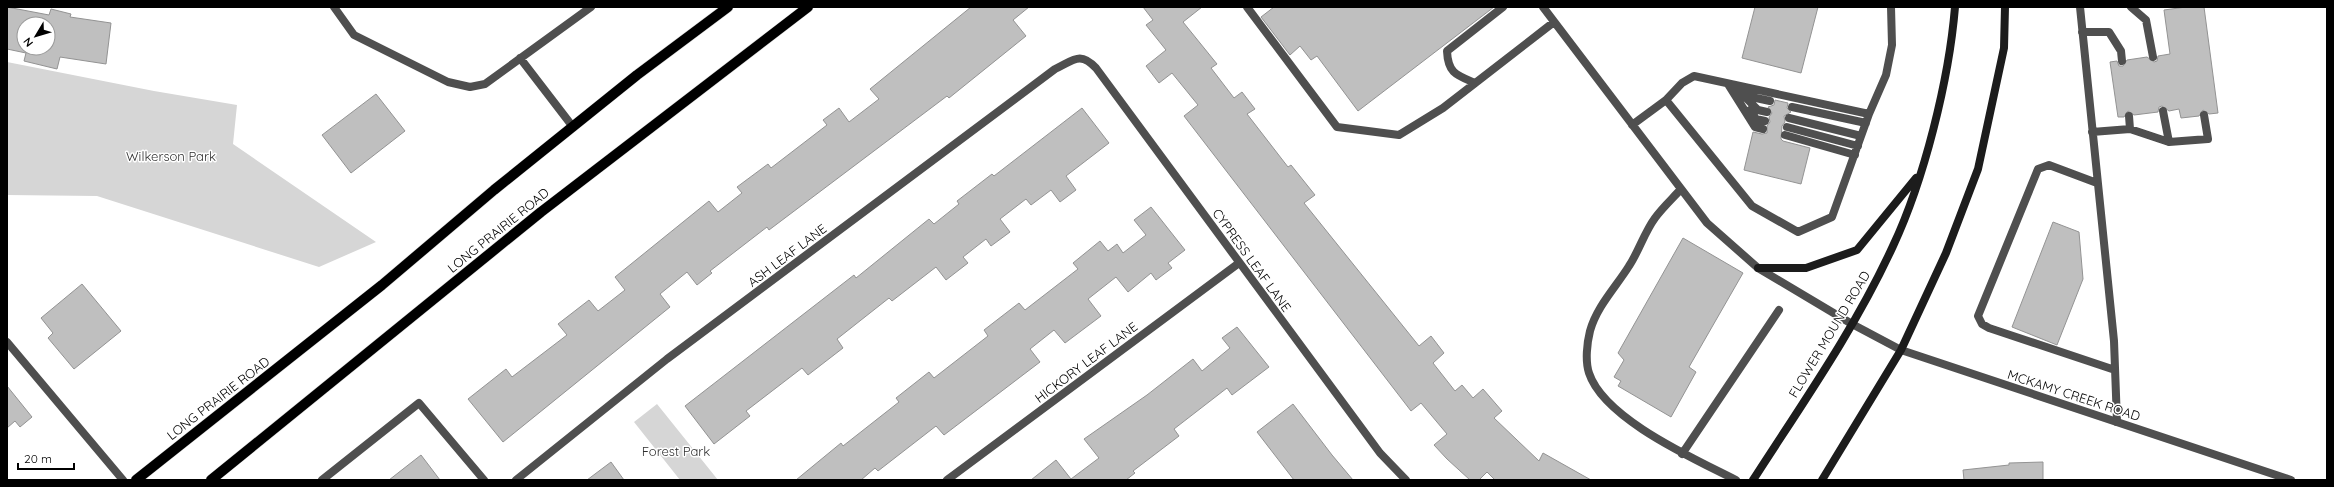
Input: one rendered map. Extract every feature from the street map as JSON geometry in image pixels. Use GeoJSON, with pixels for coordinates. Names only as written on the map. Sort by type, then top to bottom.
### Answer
{"type":"FeatureCollection","features":[{"type":"Feature","properties":{"kind":"main road","name":"LONG PRAIRIE ROAD"},"geometry":{"type":"LineString","coordinates":[[136,480],[382,285],[637,75],[728,7]]}},
{"type":"Feature","properties":{"kind":"main road","name":"LONG PRAIRIE ROAD"},"geometry":{"type":"LineString","coordinates":[[211,480],[535,217],[650,126],[808,7]]}},
{"type":"Feature","properties":{"kind":"main road","name":"FLOWER MOUND ROAD"},"geometry":{"type":"LineString","coordinates":[[1754,480],[1852,324],[1894,246],[1920,173],[1935,121],[1953,30],[1955,7]]}},
{"type":"Feature","properties":{"kind":"main road"},"geometry":{"type":"LineString","coordinates":[[1822,480],[1901,350],[1946,253],[1978,169],[2004,48],[2005,7]]}},
{"type":"Feature","properties":{"kind":"main road"},"geometry":{"type":"LineString","coordinates":[[1758,268],[1806,268],[1857,250],[1920,173]]}},
{"type":"Feature","properties":{"kind":"street"},"geometry":{"type":"LineString","coordinates":[[334,7],[354,35],[459,86],[470,87],[485,84],[591,7]]}},
{"type":"Feature","properties":{"kind":"street"},"geometry":{"type":"LineString","coordinates":[[1247,7],[1337,127],[1399,135],[1444,108],[1554,22]]}},
{"type":"Feature","properties":{"kind":"street"},"geometry":{"type":"LineString","coordinates":[[1475,83],[1457,76],[1448,65],[1447,51],[1502,7]]}},
{"type":"Feature","properties":{"kind":"street","name":"MCKAMY CREEK ROAD"},"geometry":{"type":"LineString","coordinates":[[1543,7],[1708,224],[1758,268],[1852,324],[1901,350],[2291,480]]}},
{"type":"Feature","properties":{"kind":"street"},"geometry":{"type":"LineString","coordinates":[[1666,100],[1752,206],[1798,232],[1832,217],[1869,114],[1886,75],[1892,45],[1891,7]]}},
{"type":"Feature","properties":{"kind":"street"},"geometry":{"type":"LineString","coordinates":[[2080,7],[2114,340],[2117,422]]}},
{"type":"Feature","properties":{"kind":"street"},"geometry":{"type":"LineString","coordinates":[[2131,7],[2146,20],[2153,57]]}},
{"type":"Feature","properties":{"kind":"street"},"geometry":{"type":"LineString","coordinates":[[2082,32],[2109,32],[2121,51],[2122,61]]}},
{"type":"Feature","properties":{"kind":"street","name":"CYPRESS LEAF LANE"},"geometry":{"type":"LineString","coordinates":[[1078,57],[1088,59],[1096,68],[1380,453],[1406,480]]}},
{"type":"Feature","properties":{"kind":"street","name":"ASH LEAF LANE"},"geometry":{"type":"LineString","coordinates":[[516,480],[680,350],[1055,69],[1078,57]]}},
{"type":"Feature","properties":{"kind":"street"},"geometry":{"type":"LineString","coordinates":[[520,58],[573,127]]}},
{"type":"Feature","properties":{"kind":"street"},"geometry":{"type":"LineString","coordinates":[[1632,125],[1666,100],[1682,83],[1694,76],[1869,114]]}},
{"type":"Feature","properties":{"kind":"street"},"geometry":{"type":"LineString","coordinates":[[1734,85],[1756,98],[1770,101]]}},
{"type":"Feature","properties":{"kind":"street"},"geometry":{"type":"LineString","coordinates":[[1734,85],[1758,110],[1767,112]]}},
{"type":"Feature","properties":{"kind":"street"},"geometry":{"type":"LineString","coordinates":[[1734,85],[1756,119],[1764,125]]}},
{"type":"Feature","properties":{"kind":"street"},"geometry":{"type":"LineString","coordinates":[[1792,106],[1866,123]]}},
{"type":"Feature","properties":{"kind":"street"},"geometry":{"type":"LineString","coordinates":[[2163,111],[2169,142]]}},
{"type":"Feature","properties":{"kind":"street"},"geometry":{"type":"LineString","coordinates":[[2092,132],[2130,128],[2169,142],[2208,140],[2204,115]]}},
{"type":"Feature","properties":{"kind":"street"},"geometry":{"type":"LineString","coordinates":[[2128,116],[2130,128]]}},
{"type":"Feature","properties":{"kind":"street"},"geometry":{"type":"LineString","coordinates":[[1789,118],[1861,136]]}},
{"type":"Feature","properties":{"kind":"street"},"geometry":{"type":"LineString","coordinates":[[1855,155],[1786,131],[1858,146]]}},
{"type":"Feature","properties":{"kind":"street"},"geometry":{"type":"LineString","coordinates":[[2097,183],[2049,165],[2041,166],[2033,177],[1978,316],[1982,324],[1989,328],[2115,370]]}},
{"type":"Feature","properties":{"kind":"street"},"geometry":{"type":"LineString","coordinates":[[1681,189],[1655,218],[1630,265],[1600,308],[1590,330],[1587,348],[1589,373],[1609,403],[1628,419],[1682,454],[1736,480]]}},
{"type":"Feature","properties":{"kind":"street","name":"HICKORY LEAF LANE"},"geometry":{"type":"LineString","coordinates":[[947,480],[1239,263]]}},
{"type":"Feature","properties":{"kind":"street"},"geometry":{"type":"LineString","coordinates":[[1682,454],[1779,310]]}},
{"type":"Feature","properties":{"kind":"street"},"geometry":{"type":"LineString","coordinates":[[7,342],[123,480]]}},
{"type":"Feature","properties":{"kind":"street"},"geometry":{"type":"LineString","coordinates":[[322,480],[419,403],[484,480]]}},
{"type":"Feature","properties":{"kind":"green space","name":"Wilkerson Park"},"geometry":{"type":"Polygon","coordinates":[[[7,62],[154,91],[237,105],[233,144],[376,242],[319,267],[97,196],[7,195],[7,62]]]}},
{"type":"Feature","properties":{"kind":"green space","name":"Forest Park"},"geometry":{"type":"Polygon","coordinates":[[[657,404],[718,480],[680,480],[634,422],[657,404]]]}},
{"type":"Feature","properties":{"kind":"building"},"geometry":{"type":"Polygon","coordinates":[[[7,7],[49,15],[51,9],[71,14],[70,17],[111,23],[106,64],[60,57],[57,69],[24,61],[25,56],[56,56],[56,16],[16,16],[16,51],[7,49],[7,7]]]}},
{"type":"Feature","properties":{"kind":"building"},"geometry":{"type":"Polygon","coordinates":[[[971,7],[1029,7],[1013,20],[1026,36],[949,98],[947,96],[769,230],[767,227],[710,271],[712,273],[697,285],[687,272],[660,294],[670,307],[503,442],[468,399],[506,369],[512,377],[567,335],[558,324],[589,300],[598,311],[625,290],[615,277],[709,201],[718,212],[742,193],[737,187],[768,164],[771,168],[827,125],[823,120],[839,108],[849,122],[879,99],[870,89],[971,7]]]}},
{"type":"Feature","properties":{"kind":"building"},"geometry":{"type":"Polygon","coordinates":[[[1143,7],[1202,7],[1183,22],[1217,64],[1211,68],[1234,98],[1242,92],[1255,109],[1247,114],[1288,167],[1291,165],[1315,195],[1304,203],[1419,346],[1431,336],[1444,353],[1433,363],[1455,391],[1462,385],[1473,398],[1483,389],[1502,411],[1494,418],[1539,461],[1543,453],[1591,480],[1495,480],[1487,472],[1479,480],[1470,480],[1447,459],[1434,445],[1447,434],[1421,403],[1411,411],[1184,116],[1198,105],[1172,73],[1159,83],[1146,66],[1166,50],[1146,25],[1153,20],[1143,7]]]}},
{"type":"Feature","properties":{"kind":"building"},"geometry":{"type":"Polygon","coordinates":[[[1274,7],[1494,7],[1358,111],[1317,56],[1311,60],[1300,46],[1290,55],[1261,17],[1274,7]]]}},
{"type":"Feature","properties":{"kind":"building"},"geometry":{"type":"Polygon","coordinates":[[[1755,7],[1818,7],[1801,73],[1742,58],[1755,7]]]}},
{"type":"Feature","properties":{"kind":"building"},"geometry":{"type":"Polygon","coordinates":[[[2186,7],[2204,7],[2218,113],[2209,114],[2203,110],[2199,116],[2181,118],[2179,109],[2169,111],[2162,106],[2159,107],[2158,112],[2134,115],[2128,111],[2124,117],[2118,117],[2110,62],[2117,61],[2119,66],[2123,66],[2127,60],[2147,57],[2154,62],[2157,61],[2158,56],[2170,54],[2164,10],[2186,7]]]}},
{"type":"Feature","properties":{"kind":"building"},"geometry":{"type":"Polygon","coordinates":[[[376,94],[405,131],[351,173],[322,135],[376,94]]]}},
{"type":"Feature","properties":{"kind":"building"},"geometry":{"type":"Polygon","coordinates":[[[1775,100],[1788,103],[1787,108],[1791,112],[1784,116],[1785,122],[1782,126],[1781,139],[1783,141],[1810,148],[1801,184],[1744,170],[1753,132],[1762,134],[1767,133],[1767,126],[1770,122],[1769,117],[1772,113],[1768,107],[1774,105],[1775,100]]]}},
{"type":"Feature","properties":{"kind":"building"},"geometry":{"type":"Polygon","coordinates":[[[1082,108],[1109,143],[1066,176],[1076,190],[1060,202],[1051,190],[1031,205],[1026,199],[1000,219],[1010,232],[991,246],[986,239],[963,257],[968,263],[946,280],[936,267],[892,301],[889,298],[837,339],[843,348],[808,375],[802,368],[746,411],[750,416],[714,444],[685,406],[854,275],[856,278],[929,219],[934,224],[959,204],[957,201],[992,174],[994,176],[1082,108]]]}},
{"type":"Feature","properties":{"kind":"building"},"geometry":{"type":"Polygon","coordinates":[[[1151,207],[1185,250],[1168,263],[1172,268],[1156,280],[1151,273],[1128,292],[1116,277],[1088,299],[1101,316],[1065,343],[1054,330],[1030,349],[1040,362],[944,435],[936,426],[878,471],[875,468],[861,480],[796,480],[841,443],[843,446],[899,402],[896,398],[929,372],[934,378],[988,336],[984,330],[1019,303],[1025,310],[1078,269],[1073,263],[1100,241],[1108,251],[1117,244],[1123,253],[1146,235],[1134,220],[1151,207]]]}},
{"type":"Feature","properties":{"kind":"building"},"geometry":{"type":"Polygon","coordinates":[[[2053,222],[2079,232],[2083,279],[2057,345],[2012,327],[2053,222]]]}},
{"type":"Feature","properties":{"kind":"building"},"geometry":{"type":"Polygon","coordinates":[[[1683,238],[1743,273],[1689,367],[1696,372],[1671,417],[1618,386],[1621,381],[1614,377],[1624,360],[1618,353],[1683,238]]]}},
{"type":"Feature","properties":{"kind":"building"},"geometry":{"type":"Polygon","coordinates":[[[82,284],[121,331],[74,369],[48,338],[53,333],[41,318],[82,284]]]}},
{"type":"Feature","properties":{"kind":"building"},"geometry":{"type":"Polygon","coordinates":[[[1237,327],[1269,367],[1232,395],[1227,388],[1174,429],[1179,436],[1133,471],[1135,473],[1126,480],[1031,480],[1056,460],[1071,479],[1099,458],[1084,439],[1147,395],[1193,359],[1202,371],[1230,348],[1222,338],[1237,327]]]}},
{"type":"Feature","properties":{"kind":"building"},"geometry":{"type":"Polygon","coordinates":[[[7,386],[32,417],[20,427],[15,421],[7,428],[7,386]]]}},
{"type":"Feature","properties":{"kind":"building"},"geometry":{"type":"Polygon","coordinates":[[[1293,404],[1353,480],[1294,480],[1257,432],[1293,404]]]}},
{"type":"Feature","properties":{"kind":"building"},"geometry":{"type":"Polygon","coordinates":[[[421,455],[440,480],[389,480],[421,455]]]}},
{"type":"Feature","properties":{"kind":"building"},"geometry":{"type":"Polygon","coordinates":[[[611,462],[624,480],[587,480],[611,462]]]}},
{"type":"Feature","properties":{"kind":"building"},"geometry":{"type":"Polygon","coordinates":[[[2043,462],[2043,480],[1964,480],[1963,470],[2009,465],[2009,463],[2043,462]]]}}]}
